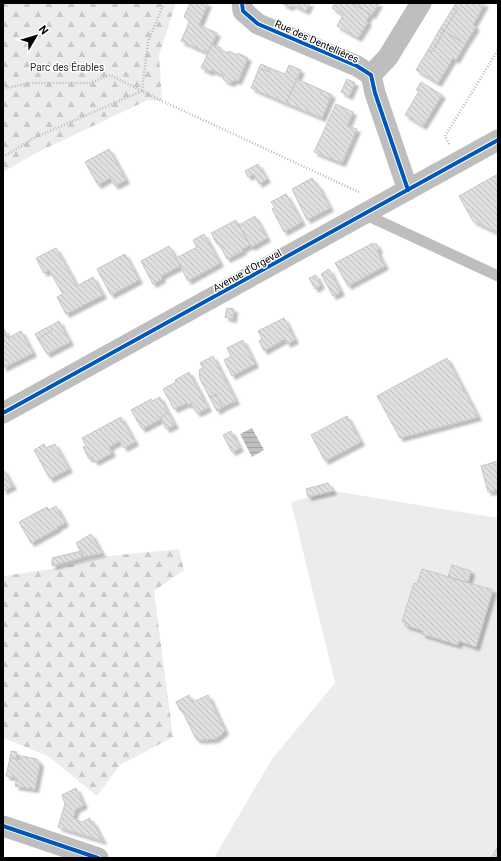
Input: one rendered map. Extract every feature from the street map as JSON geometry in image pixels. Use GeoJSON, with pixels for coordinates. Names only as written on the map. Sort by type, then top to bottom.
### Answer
{"type":"FeatureCollection","features":[{"type":"Feature","properties":{"kind":"street","name":"Rue des Dentellières"},"geometry":{"type":"LineString","coordinates":[[242,3],[243,11],[258,24],[357,66],[371,75]]}},
{"type":"Feature","properties":{"kind":"street"},"geometry":{"type":"LineString","coordinates":[[408,190],[375,93],[371,75],[388,57],[421,3]]}},
{"type":"Feature","properties":{"kind":"street","name":"Avenue d'Orgeval"},"geometry":{"type":"LineString","coordinates":[[3,414],[498,140]]}},
{"type":"Feature","properties":{"kind":"street"},"geometry":{"type":"LineString","coordinates":[[3,826],[98,858]]}},
{"type":"Feature","properties":{"kind":"lane"},"geometry":{"type":"LineString","coordinates":[[364,214],[498,276]]}},
{"type":"Feature","properties":{"kind":"path"},"geometry":{"type":"LineString","coordinates":[[142,91],[148,42],[164,3]]}},
{"type":"Feature","properties":{"kind":"path"},"geometry":{"type":"LineString","coordinates":[[458,162],[445,136],[498,50]]}},
{"type":"Feature","properties":{"kind":"path"},"geometry":{"type":"LineString","coordinates":[[3,89],[29,83],[90,83],[110,75],[162,102],[384,203]]}},
{"type":"Feature","properties":{"kind":"path"},"geometry":{"type":"LineString","coordinates":[[3,157],[36,137],[142,91]]}},
{"type":"Feature","properties":{"kind":"green space","name":"Parc des Érables"},"geometry":{"type":"Polygon","coordinates":[[[3,3],[176,3],[159,55],[162,101],[148,100],[38,152],[3,172],[3,3]]]}},
{"type":"Feature","properties":{"kind":"green space"},"geometry":{"type":"Polygon","coordinates":[[[333,491],[498,518],[498,846],[491,858],[214,858],[272,759],[335,683],[291,502],[333,491]]]}},
{"type":"Feature","properties":{"kind":"green space"},"geometry":{"type":"Polygon","coordinates":[[[179,549],[184,570],[154,591],[173,737],[120,765],[97,796],[48,756],[3,738],[3,576],[52,569],[108,556],[179,549]]]}},
{"type":"Feature","properties":{"kind":"shaded area"},"geometry":{"type":"Polygon","coordinates":[[[252,428],[264,450],[252,457],[240,434],[252,428]]]}},
{"type":"Feature","properties":{"kind":"building"},"geometry":{"type":"Polygon","coordinates":[[[190,3],[208,3],[199,25],[217,33],[208,53],[181,41],[190,20],[184,17],[190,3]]]}},
{"type":"Feature","properties":{"kind":"building"},"geometry":{"type":"Polygon","coordinates":[[[281,3],[310,3],[306,11],[292,4],[290,7],[281,3]]]}},
{"type":"Feature","properties":{"kind":"building"},"geometry":{"type":"Polygon","coordinates":[[[335,3],[352,3],[370,14],[366,21],[368,22],[358,38],[337,26],[343,15],[332,8],[335,3]]]}},
{"type":"Feature","properties":{"kind":"building"},"geometry":{"type":"Polygon","coordinates":[[[352,3],[379,3],[372,15],[352,3]]]}},
{"type":"Feature","properties":{"kind":"building"},"geometry":{"type":"Polygon","coordinates":[[[456,3],[485,3],[473,25],[476,27],[465,44],[444,31],[457,10],[453,8],[456,3]]]}},
{"type":"Feature","properties":{"kind":"building"},"geometry":{"type":"Polygon","coordinates":[[[453,8],[457,10],[444,31],[440,29],[453,8]]]}},
{"type":"Feature","properties":{"kind":"building"},"geometry":{"type":"Polygon","coordinates":[[[440,29],[444,31],[432,52],[428,50],[440,29]]]}},
{"type":"Feature","properties":{"kind":"building"},"geometry":{"type":"Polygon","coordinates":[[[444,31],[465,44],[456,60],[453,58],[438,83],[416,70],[428,50],[432,52],[444,31]]]}},
{"type":"Feature","properties":{"kind":"building"},"geometry":{"type":"Polygon","coordinates":[[[212,44],[221,48],[220,50],[228,53],[229,51],[237,55],[238,53],[248,58],[238,81],[235,80],[230,83],[224,80],[223,75],[201,68],[212,44]]]}},
{"type":"Feature","properties":{"kind":"building"},"geometry":{"type":"Polygon","coordinates":[[[261,64],[270,68],[269,72],[259,68],[261,64]]]}},
{"type":"Feature","properties":{"kind":"building"},"geometry":{"type":"Polygon","coordinates":[[[289,65],[301,70],[286,103],[251,88],[259,68],[269,72],[270,68],[285,74],[289,65]]]}},
{"type":"Feature","properties":{"kind":"building"},"geometry":{"type":"Polygon","coordinates":[[[297,79],[322,90],[321,94],[330,99],[322,118],[286,103],[297,79]]]}},
{"type":"Feature","properties":{"kind":"building"},"geometry":{"type":"Polygon","coordinates":[[[347,79],[355,83],[349,96],[341,92],[347,79]]]}},
{"type":"Feature","properties":{"kind":"building"},"geometry":{"type":"Polygon","coordinates":[[[421,82],[442,95],[423,126],[405,115],[419,91],[416,90],[421,82]]]}},
{"type":"Feature","properties":{"kind":"building"},"geometry":{"type":"Polygon","coordinates":[[[322,90],[332,95],[330,99],[321,94],[322,90]]]}},
{"type":"Feature","properties":{"kind":"building"},"geometry":{"type":"Polygon","coordinates":[[[336,104],[353,112],[347,126],[357,129],[342,163],[314,152],[336,104]]]}},
{"type":"Feature","properties":{"kind":"building"},"geometry":{"type":"Polygon","coordinates":[[[109,149],[126,180],[115,186],[110,178],[98,185],[85,162],[109,149]]]}},
{"type":"Feature","properties":{"kind":"building"},"geometry":{"type":"Polygon","coordinates":[[[258,164],[267,179],[259,184],[254,174],[248,177],[245,171],[258,164]]]}},
{"type":"Feature","properties":{"kind":"building"},"geometry":{"type":"Polygon","coordinates":[[[498,174],[498,233],[473,221],[459,196],[498,174]]]}},
{"type":"Feature","properties":{"kind":"building"},"geometry":{"type":"Polygon","coordinates":[[[312,178],[316,185],[318,185],[330,208],[307,220],[292,189],[312,178]]]}},
{"type":"Feature","properties":{"kind":"building"},"geometry":{"type":"Polygon","coordinates":[[[286,194],[302,222],[284,232],[272,209],[275,208],[271,202],[286,194]]]}},
{"type":"Feature","properties":{"kind":"building"},"geometry":{"type":"Polygon","coordinates":[[[255,216],[267,238],[251,247],[239,225],[255,216]]]}},
{"type":"Feature","properties":{"kind":"building"},"geometry":{"type":"Polygon","coordinates":[[[236,220],[250,245],[242,249],[243,251],[227,259],[219,243],[217,244],[211,233],[236,220]]]}},
{"type":"Feature","properties":{"kind":"building"},"geometry":{"type":"Polygon","coordinates":[[[204,234],[220,263],[188,281],[176,258],[197,247],[193,240],[204,234]]]}},
{"type":"Feature","properties":{"kind":"building"},"geometry":{"type":"Polygon","coordinates":[[[373,243],[374,245],[376,243],[379,250],[377,251],[385,266],[348,286],[335,263],[373,243]]]}},
{"type":"Feature","properties":{"kind":"building"},"geometry":{"type":"Polygon","coordinates":[[[169,246],[180,266],[161,276],[162,279],[153,284],[141,261],[169,246]]]}},
{"type":"Feature","properties":{"kind":"building"},"geometry":{"type":"Polygon","coordinates":[[[56,248],[77,286],[93,277],[103,295],[66,314],[57,297],[63,294],[49,270],[44,273],[36,258],[56,248]]]}},
{"type":"Feature","properties":{"kind":"building"},"geometry":{"type":"Polygon","coordinates":[[[125,254],[139,280],[111,295],[97,269],[125,254]]]}},
{"type":"Feature","properties":{"kind":"building"},"geometry":{"type":"Polygon","coordinates":[[[329,269],[341,292],[333,296],[321,274],[329,269]]]}},
{"type":"Feature","properties":{"kind":"building"},"geometry":{"type":"Polygon","coordinates":[[[316,275],[321,285],[315,289],[309,278],[316,275]]]}},
{"type":"Feature","properties":{"kind":"building"},"geometry":{"type":"Polygon","coordinates":[[[227,308],[234,309],[233,319],[225,317],[227,308]]]}},
{"type":"Feature","properties":{"kind":"building"},"geometry":{"type":"Polygon","coordinates":[[[284,318],[295,340],[287,344],[285,339],[264,351],[259,341],[262,339],[258,331],[284,318]]]}},
{"type":"Feature","properties":{"kind":"building"},"geometry":{"type":"Polygon","coordinates":[[[59,321],[70,342],[47,354],[38,339],[53,330],[50,326],[59,321]]]}},
{"type":"Feature","properties":{"kind":"building"},"geometry":{"type":"Polygon","coordinates":[[[50,326],[53,330],[38,339],[35,334],[50,326]]]}},
{"type":"Feature","properties":{"kind":"building"},"geometry":{"type":"Polygon","coordinates":[[[4,329],[8,338],[21,331],[33,353],[3,368],[4,329]]]}},
{"type":"Feature","properties":{"kind":"building"},"geometry":{"type":"Polygon","coordinates":[[[243,340],[255,364],[232,376],[224,360],[231,356],[227,348],[243,340]]]}},
{"type":"Feature","properties":{"kind":"building"},"geometry":{"type":"Polygon","coordinates":[[[213,356],[236,401],[223,407],[216,394],[210,398],[200,379],[199,370],[203,368],[200,363],[213,356]]]}},
{"type":"Feature","properties":{"kind":"building"},"geometry":{"type":"Polygon","coordinates":[[[447,358],[478,417],[400,438],[377,396],[447,358]]]}},
{"type":"Feature","properties":{"kind":"building"},"geometry":{"type":"Polygon","coordinates":[[[189,372],[208,408],[198,413],[191,403],[188,405],[187,403],[174,409],[163,389],[176,382],[175,380],[189,372]]]}},
{"type":"Feature","properties":{"kind":"building"},"geometry":{"type":"Polygon","coordinates":[[[216,394],[223,407],[217,411],[210,398],[216,394]]]}},
{"type":"Feature","properties":{"kind":"building"},"geometry":{"type":"Polygon","coordinates":[[[160,397],[168,413],[161,417],[161,419],[142,429],[131,410],[151,399],[152,401],[160,397]]]}},
{"type":"Feature","properties":{"kind":"building"},"geometry":{"type":"Polygon","coordinates":[[[168,413],[175,425],[166,429],[161,417],[168,413]]]}},
{"type":"Feature","properties":{"kind":"building"},"geometry":{"type":"Polygon","coordinates":[[[347,416],[361,442],[325,461],[311,435],[347,416]]]}},
{"type":"Feature","properties":{"kind":"building"},"geometry":{"type":"Polygon","coordinates":[[[121,417],[135,442],[124,448],[120,441],[109,447],[112,453],[95,462],[92,457],[89,459],[83,447],[86,446],[82,438],[121,417]]]}},
{"type":"Feature","properties":{"kind":"building"},"geometry":{"type":"Polygon","coordinates":[[[231,431],[240,448],[232,452],[223,435],[231,431]]]}},
{"type":"Feature","properties":{"kind":"building"},"geometry":{"type":"Polygon","coordinates":[[[44,444],[46,448],[55,444],[69,469],[50,479],[34,450],[44,444]]]}},
{"type":"Feature","properties":{"kind":"building"},"geometry":{"type":"Polygon","coordinates":[[[498,461],[498,490],[488,492],[481,466],[498,461]]]}},
{"type":"Feature","properties":{"kind":"building"},"geometry":{"type":"Polygon","coordinates":[[[3,469],[13,486],[3,491],[3,469]]]}},
{"type":"Feature","properties":{"kind":"building"},"geometry":{"type":"Polygon","coordinates":[[[328,483],[333,491],[308,497],[306,489],[328,483]]]}},
{"type":"Feature","properties":{"kind":"building"},"geometry":{"type":"Polygon","coordinates":[[[56,506],[65,523],[31,543],[19,522],[47,507],[49,510],[56,506]]]}},
{"type":"Feature","properties":{"kind":"building"},"geometry":{"type":"Polygon","coordinates":[[[91,534],[102,553],[84,557],[76,543],[91,534]]]}},
{"type":"Feature","properties":{"kind":"building"},"geometry":{"type":"Polygon","coordinates":[[[81,551],[84,557],[52,566],[52,558],[81,551]]]}},
{"type":"Feature","properties":{"kind":"building"},"geometry":{"type":"Polygon","coordinates":[[[452,565],[471,571],[468,583],[448,577],[452,565]]]}},
{"type":"Feature","properties":{"kind":"building"},"geometry":{"type":"Polygon","coordinates":[[[422,569],[493,590],[476,647],[459,641],[458,645],[422,634],[423,631],[405,625],[406,623],[402,622],[414,583],[417,584],[422,569]]]}},
{"type":"Feature","properties":{"kind":"building"},"geometry":{"type":"Polygon","coordinates":[[[189,695],[193,702],[208,695],[225,731],[215,739],[196,739],[182,710],[180,710],[176,702],[189,695]]]}},
{"type":"Feature","properties":{"kind":"building"},"geometry":{"type":"Polygon","coordinates":[[[11,751],[17,752],[16,759],[10,758],[11,751]]]}},
{"type":"Feature","properties":{"kind":"building"},"geometry":{"type":"Polygon","coordinates":[[[22,756],[37,759],[40,764],[35,789],[15,786],[17,778],[6,776],[10,758],[21,760],[22,756]]]}},
{"type":"Feature","properties":{"kind":"building"},"geometry":{"type":"Polygon","coordinates":[[[76,788],[84,805],[76,809],[73,818],[82,822],[90,818],[103,841],[58,827],[65,804],[62,795],[76,788]]]}},
{"type":"Feature","properties":{"kind":"building"},"geometry":{"type":"Polygon","coordinates":[[[498,846],[498,858],[491,858],[498,846]]]}},
{"type":"Feature","properties":{"kind":"cycle path"},"geometry":{"type":"LineString","coordinates":[[242,3],[243,11],[258,24],[357,66],[371,75],[375,93],[408,190]]}},
{"type":"Feature","properties":{"kind":"cycle path"},"geometry":{"type":"LineString","coordinates":[[3,413],[498,140]]}},
{"type":"Feature","properties":{"kind":"cycle path"},"geometry":{"type":"LineString","coordinates":[[3,826],[98,858]]}}]}
